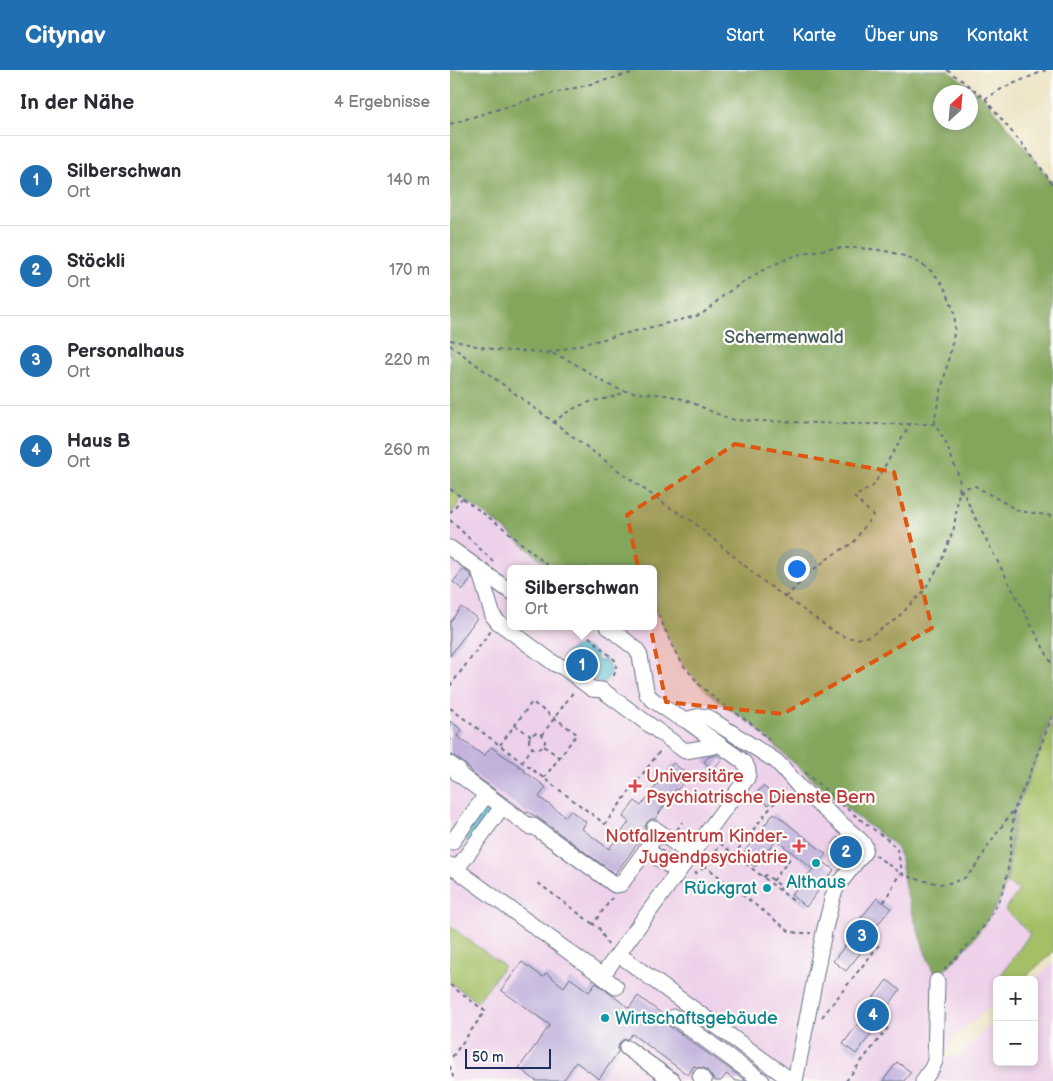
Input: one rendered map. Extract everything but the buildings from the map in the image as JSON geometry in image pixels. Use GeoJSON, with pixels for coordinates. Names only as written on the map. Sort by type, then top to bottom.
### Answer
{"type":"FeatureCollection","features":[{"type":"Feature","properties":{"kind":"lane"},"geometry":{"type":"LineString","coordinates":[[450,548],[507,589]]}},
{"type":"Feature","properties":{"kind":"lane"},"geometry":{"type":"LineString","coordinates":[[482,571],[480,573],[493,616],[507,629]]}},
{"type":"Feature","properties":{"kind":"lane"},"geometry":{"type":"LineString","coordinates":[[509,630],[592,689],[602,690],[608,694],[686,751],[714,746],[716,742]]}},
{"type":"Feature","properties":{"kind":"lane"},"geometry":{"type":"LineString","coordinates":[[602,976],[613,950],[685,874],[748,774],[748,769],[744,762],[687,721],[653,700],[648,694],[645,685],[640,656],[636,649],[612,630]]}},
{"type":"Feature","properties":{"kind":"lane"},"geometry":{"type":"LineString","coordinates":[[613,950],[794,1081],[824,932],[835,891],[865,848],[861,841],[800,788],[776,761],[707,717],[700,716],[688,719],[687,721]]}},
{"type":"Feature","properties":{"kind":"lane"},"geometry":{"type":"LineString","coordinates":[[450,764],[459,771],[457,774],[530,828],[532,825],[615,884],[621,884],[646,849],[656,830],[687,852]]}},
{"type":"Feature","properties":{"kind":"lane"},"geometry":{"type":"LineString","coordinates":[[452,865],[458,848],[451,841],[486,795]]}},
{"type":"Feature","properties":{"kind":"lane"},"geometry":{"type":"LineString","coordinates":[[452,865],[502,807]]}},
{"type":"Feature","properties":{"kind":"lane"},"geometry":{"type":"LineString","coordinates":[[646,849],[685,874]]}},
{"type":"Feature","properties":{"kind":"lane"},"geometry":{"type":"LineString","coordinates":[[452,865],[616,987]]}},
{"type":"Feature","properties":{"kind":"lane"},"geometry":{"type":"LineString","coordinates":[[923,1081],[935,1060],[937,981]]}},
{"type":"Feature","properties":{"kind":"lane"},"geometry":{"type":"LineString","coordinates":[[674,1017],[762,1081]]}},
{"type":"Feature","properties":{"kind":"lane"},"geometry":{"type":"LineString","coordinates":[[627,1048],[673,1081]]}},
{"type":"Feature","properties":{"kind":"path"},"geometry":{"type":"LineString","coordinates":[[450,124],[637,70]]}},
{"type":"Feature","properties":{"kind":"path"},"geometry":{"type":"LineString","coordinates":[[947,70],[985,99],[1053,185]]}},
{"type":"Feature","properties":{"kind":"path"},"geometry":{"type":"LineString","coordinates":[[985,99],[1003,88],[1046,70]]}},
{"type":"Feature","properties":{"kind":"path"},"geometry":{"type":"LineString","coordinates":[[450,345],[661,502],[692,521],[763,581],[833,631],[845,637],[857,639],[870,636],[895,620],[923,592],[939,567],[954,528],[960,484],[945,441],[935,424],[953,339],[954,313],[941,282],[934,273],[922,264],[886,251],[864,248],[833,248],[810,252],[769,266],[696,316],[547,353]]}},
{"type":"Feature","properties":{"kind":"path"},"geometry":{"type":"LineString","coordinates":[[450,340],[500,351],[547,353],[578,365],[611,386],[626,391],[674,396],[735,420],[844,424],[935,424]]}},
{"type":"Feature","properties":{"kind":"path"},"geometry":{"type":"LineString","coordinates":[[553,423],[562,414],[580,406],[617,396],[626,391]]}},
{"type":"Feature","properties":{"kind":"path"},"geometry":{"type":"LineString","coordinates":[[785,597],[810,572],[834,554],[853,543],[872,515],[854,497],[873,486],[910,424]]}},
{"type":"Feature","properties":{"kind":"path"},"geometry":{"type":"LineString","coordinates":[[959,491],[975,486],[1019,511],[1053,516]]}},
{"type":"Feature","properties":{"kind":"path"},"geometry":{"type":"LineString","coordinates":[[450,489],[502,527],[547,565]]}},
{"type":"Feature","properties":{"kind":"path"},"geometry":{"type":"LineString","coordinates":[[959,491],[963,492],[982,532],[1053,666]]}},
{"type":"Feature","properties":{"kind":"path"},"geometry":{"type":"LineString","coordinates":[[450,513],[462,498]]}},
{"type":"Feature","properties":{"kind":"path"},"geometry":{"type":"LineString","coordinates":[[450,520],[500,567]]}},
{"type":"Feature","properties":{"kind":"path"},"geometry":{"type":"LineString","coordinates":[[450,686],[498,622]]}},
{"type":"Feature","properties":{"kind":"path"},"geometry":{"type":"LineString","coordinates":[[581,630],[617,662],[608,694]]}},
{"type":"Feature","properties":{"kind":"path"},"geometry":{"type":"LineString","coordinates":[[542,734],[582,681]]}},
{"type":"Feature","properties":{"kind":"path"},"geometry":{"type":"LineString","coordinates":[[500,745],[532,702],[577,734],[544,778]]}},
{"type":"Feature","properties":{"kind":"path"},"geometry":{"type":"LineString","coordinates":[[450,708],[605,824],[669,739]]}},
{"type":"Feature","properties":{"kind":"path"},"geometry":{"type":"LineString","coordinates":[[865,848],[900,873],[912,878],[940,884],[949,884],[963,879],[974,868],[1015,808],[1053,713]]}},
{"type":"Feature","properties":{"kind":"path"},"geometry":{"type":"LineString","coordinates":[[515,725],[530,736]]}},
{"type":"Feature","properties":{"kind":"path"},"geometry":{"type":"LineString","coordinates":[[530,736],[536,733],[542,734],[546,740],[544,746],[538,749],[532,748]]}},
{"type":"Feature","properties":{"kind":"path"},"geometry":{"type":"LineString","coordinates":[[530,736],[529,742],[532,748]]}},
{"type":"Feature","properties":{"kind":"path"},"geometry":{"type":"LineString","coordinates":[[544,746],[560,758]]}},
{"type":"Feature","properties":{"kind":"path"},"geometry":{"type":"LineString","coordinates":[[522,762],[532,748]]}},
{"type":"Feature","properties":{"kind":"path"},"geometry":{"type":"LineString","coordinates":[[716,850],[729,861],[793,780]]}},
{"type":"Feature","properties":{"kind":"path"},"geometry":{"type":"LineString","coordinates":[[769,803],[772,806]]}},
{"type":"Feature","properties":{"kind":"path"},"geometry":{"type":"LineString","coordinates":[[937,981],[942,972],[968,946],[984,926],[1002,895],[1007,874],[1015,808]]}},
{"type":"Feature","properties":{"kind":"path"},"geometry":{"type":"LineString","coordinates":[[685,874],[700,871],[721,844],[796,903]]}},
{"type":"Feature","properties":{"kind":"path"},"geometry":{"type":"LineString","coordinates":[[773,881],[792,856]]}},
{"type":"Feature","properties":{"kind":"path"},"geometry":{"type":"LineString","coordinates":[[704,865],[789,931],[797,933],[824,932]]}},
{"type":"Feature","properties":{"kind":"path"},"geometry":{"type":"LineString","coordinates":[[884,902],[900,873]]}},
{"type":"Feature","properties":{"kind":"path"},"geometry":{"type":"LineString","coordinates":[[764,878],[766,875],[782,887],[780,890]]}},
{"type":"Feature","properties":{"kind":"path"},"geometry":{"type":"LineString","coordinates":[[538,883],[599,928],[613,950]]}},
{"type":"Feature","properties":{"kind":"path"},"geometry":{"type":"LineString","coordinates":[[593,924],[621,884]]}},
{"type":"Feature","properties":{"kind":"path"},"geometry":{"type":"LineString","coordinates":[[821,1018],[879,945]]}},
{"type":"Feature","properties":{"kind":"path"},"geometry":{"type":"LineString","coordinates":[[450,985],[484,1011],[450,1060]]}},
{"type":"Feature","properties":{"kind":"path"},"geometry":{"type":"LineString","coordinates":[[846,1081],[890,1025]]}},
{"type":"Feature","properties":{"kind":"path"},"geometry":{"type":"LineString","coordinates":[[450,1066],[454,1081]]}},
{"type":"Feature","properties":{"kind":"highlighted area"},"geometry":{"type":"Polygon","coordinates":[[[735,444],[894,472],[932,628],[783,714],[666,702],[627,515],[735,444]]]}},
{"type":"Feature","properties":{"kind":"shaded area","name":"Universitäre Psychiatrische Dienste Bern"},"geometry":{"type":"Polygon","coordinates":[[[462,498],[502,527],[547,565],[507,565],[507,630],[657,630],[657,614],[674,650],[684,666],[853,814],[897,849],[901,859],[905,888],[926,955],[939,976],[968,946],[1002,895],[1006,882],[1015,808],[1051,718],[1053,718],[1053,952],[1026,976],[993,976],[993,1005],[958,1033],[942,1059],[959,1055],[993,1022],[993,1066],[1038,1066],[1038,977],[1053,962],[1053,1081],[450,1081],[450,516],[462,498]]]}},
{"type":"Feature","properties":{"kind":"green space","name":"Schermenwald"},"geometry":{"type":"Polygon","coordinates":[[[450,70],[947,70],[968,85],[933,85],[933,130],[978,130],[978,93],[985,99],[1053,185],[1053,718],[1051,718],[1015,808],[1006,882],[1002,895],[968,946],[939,976],[936,975],[926,955],[905,888],[901,859],[897,849],[788,758],[752,724],[718,701],[700,685],[684,666],[674,650],[657,614],[657,565],[547,565],[502,527],[450,489],[450,70]]]}},
{"type":"Feature","properties":{"kind":"green space"},"geometry":{"type":"Polygon","coordinates":[[[450,489],[462,498],[450,516],[450,489]]]}},
{"type":"Feature","properties":{"kind":"green space"},"geometry":{"type":"Polygon","coordinates":[[[1053,720],[1053,952],[1026,976],[1001,976],[1030,934],[1005,910],[1019,890],[1007,884],[1017,808],[1053,720]]]}},
{"type":"Feature","properties":{"kind":"green space"},"geometry":{"type":"Polygon","coordinates":[[[450,926],[504,966],[477,1002],[450,982],[450,926]]]}},
{"type":"Feature","properties":{"kind":"water"},"geometry":{"type":"Polygon","coordinates":[[[580,646],[589,648],[597,654],[597,660],[602,661],[604,658],[607,661],[610,676],[605,682],[601,684],[594,680],[592,682],[562,659],[569,650],[580,646]]]}},
{"type":"Feature","properties":{"kind":"water"},"geometry":{"type":"Polygon","coordinates":[[[481,807],[491,815],[470,842],[460,835],[481,807]]]}},
{"type":"Feature","properties":{"kind":"place","name":"Silberschwan"},"geometry":{"type":"Point","coordinates":[582,665]}},
{"type":"Feature","properties":{"kind":"place","name":"Universitäre Psychiatrische Dienste Bern"},"geometry":{"type":"Point","coordinates":[635,786]}},
{"type":"Feature","properties":{"kind":"place","name":"Notfallzentrum Kinder- Jugendpsychiatrie"},"geometry":{"type":"Point","coordinates":[799,846]}},
{"type":"Feature","properties":{"kind":"place","name":"Stöckli"},"geometry":{"type":"Point","coordinates":[846,852]}},
{"type":"Feature","properties":{"kind":"place","name":"Althaus"},"geometry":{"type":"Point","coordinates":[816,863]}},
{"type":"Feature","properties":{"kind":"place","name":"Rückgrat"},"geometry":{"type":"Point","coordinates":[767,888]}},
{"type":"Feature","properties":{"kind":"place","name":"Personalhaus"},"geometry":{"type":"Point","coordinates":[862,936]}},
{"type":"Feature","properties":{"kind":"place","name":"Haus B"},"geometry":{"type":"Point","coordinates":[873,1015]}},
{"type":"Feature","properties":{"kind":"place","name":"Wirtschaftsgebäude"},"geometry":{"type":"Point","coordinates":[605,1018]}}]}
